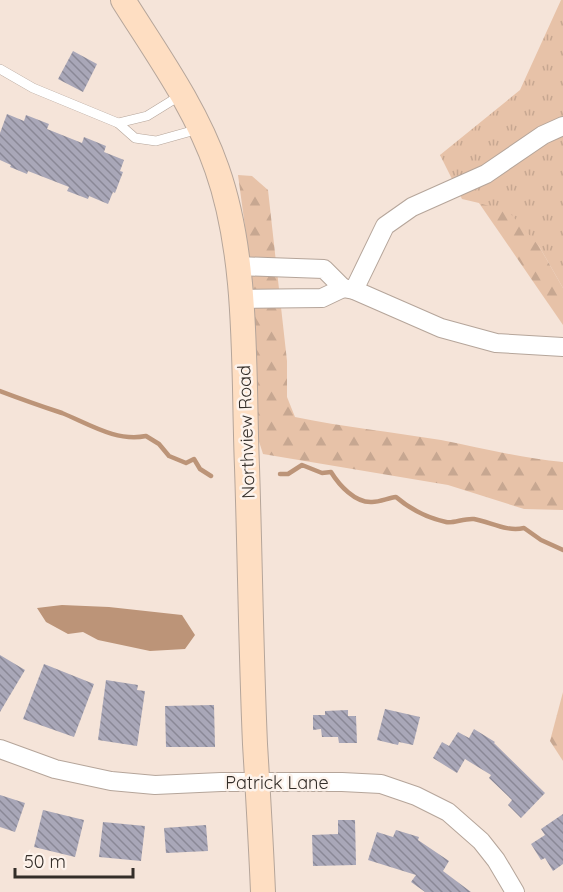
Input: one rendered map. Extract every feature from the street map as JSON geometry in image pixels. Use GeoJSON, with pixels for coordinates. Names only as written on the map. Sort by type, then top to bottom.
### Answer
{"type":"FeatureCollection","features":[{"type":"Feature","properties":{"kind":"street","name":"Northview Road"},"geometry":{"type":"LineString","coordinates":[[123,0],[182,94],[200,129],[217,169],[230,218],[240,299],[248,447],[263,892]]}},
{"type":"Feature","properties":{"kind":"street"},"geometry":{"type":"LineString","coordinates":[[240,299],[322,298],[348,289],[385,226],[412,207],[486,174],[543,135],[563,126]]}},
{"type":"Feature","properties":{"kind":"street"},"geometry":{"type":"LineString","coordinates":[[237,266],[324,269],[348,289],[441,328],[496,343],[563,347]]}},
{"type":"Feature","properties":{"kind":"street","name":"Patrick Lane"},"geometry":{"type":"LineString","coordinates":[[0,749],[55,769],[111,781],[155,785],[222,782],[381,784],[416,796],[448,812],[481,841],[514,892]]}},
{"type":"Feature","properties":{"kind":"lane"},"geometry":{"type":"LineString","coordinates":[[0,69],[33,88],[118,123],[135,138],[156,141],[200,129]]}},
{"type":"Feature","properties":{"kind":"lane"},"geometry":{"type":"LineString","coordinates":[[118,123],[147,116],[182,94]]}},
{"type":"Feature","properties":{"kind":"green space"},"geometry":{"type":"Polygon","coordinates":[[[561,0],[563,0],[563,288],[539,246],[479,203],[462,199],[440,155],[520,90],[561,0]]]}},
{"type":"Feature","properties":{"kind":"green space"},"geometry":{"type":"Polygon","coordinates":[[[238,175],[252,176],[268,190],[287,361],[287,397],[295,417],[563,462],[563,510],[524,509],[448,485],[263,454],[256,432],[255,335],[248,249],[238,175]]]}},
{"type":"Feature","properties":{"kind":"green space"},"geometry":{"type":"Polygon","coordinates":[[[479,203],[509,212],[539,246],[563,288],[563,325],[479,203]]]}},
{"type":"Feature","properties":{"kind":"green space"},"geometry":{"type":"Polygon","coordinates":[[[563,692],[563,761],[550,741],[563,692]]]}},
{"type":"Feature","properties":{"kind":"shaded area"},"geometry":{"type":"Polygon","coordinates":[[[62,605],[109,607],[182,615],[195,635],[185,649],[150,651],[98,640],[83,632],[68,634],[46,622],[37,608],[62,605]]]}},
{"type":"Feature","properties":{"kind":"building"},"geometry":{"type":"Polygon","coordinates":[[[73,51],[97,64],[83,92],[58,79],[73,51]]]}},
{"type":"Feature","properties":{"kind":"building"},"geometry":{"type":"Polygon","coordinates":[[[7,114],[24,121],[26,115],[49,124],[47,129],[82,143],[84,137],[106,146],[104,152],[124,160],[120,171],[123,172],[108,204],[89,196],[88,199],[67,191],[69,187],[28,171],[27,174],[0,160],[0,133],[7,114]]]}},
{"type":"Feature","properties":{"kind":"building"},"geometry":{"type":"Polygon","coordinates":[[[0,655],[25,670],[0,712],[0,655]]]}},
{"type":"Feature","properties":{"kind":"building"},"geometry":{"type":"Polygon","coordinates":[[[44,664],[94,684],[74,737],[23,719],[44,664]]]}},
{"type":"Feature","properties":{"kind":"building"},"geometry":{"type":"Polygon","coordinates":[[[106,680],[138,685],[137,690],[145,691],[137,746],[98,740],[106,680]]]}},
{"type":"Feature","properties":{"kind":"building"},"geometry":{"type":"Polygon","coordinates":[[[214,705],[215,747],[166,747],[165,706],[214,705]]]}},
{"type":"Feature","properties":{"kind":"building"},"geometry":{"type":"Polygon","coordinates":[[[385,709],[420,717],[413,745],[399,742],[398,745],[377,740],[385,709]]]}},
{"type":"Feature","properties":{"kind":"building"},"geometry":{"type":"Polygon","coordinates":[[[348,710],[348,716],[356,716],[357,743],[339,743],[338,737],[322,737],[321,729],[313,730],[313,715],[325,715],[325,711],[348,710]]]}},
{"type":"Feature","properties":{"kind":"building"},"geometry":{"type":"Polygon","coordinates":[[[474,729],[495,742],[545,793],[521,818],[508,805],[512,800],[489,778],[491,775],[465,759],[457,773],[433,758],[442,742],[449,746],[458,732],[469,738],[474,729]]]}},
{"type":"Feature","properties":{"kind":"building"},"geometry":{"type":"Polygon","coordinates":[[[0,795],[25,803],[15,832],[0,827],[0,795]]]}},
{"type":"Feature","properties":{"kind":"building"},"geometry":{"type":"Polygon","coordinates":[[[43,810],[84,820],[75,857],[34,847],[43,810]]]}},
{"type":"Feature","properties":{"kind":"building"},"geometry":{"type":"Polygon","coordinates":[[[563,814],[563,864],[553,871],[545,858],[541,860],[531,844],[545,835],[541,829],[563,814]]]}},
{"type":"Feature","properties":{"kind":"building"},"geometry":{"type":"Polygon","coordinates":[[[338,820],[355,820],[356,865],[313,866],[312,835],[338,834],[338,820]]]}},
{"type":"Feature","properties":{"kind":"building"},"geometry":{"type":"Polygon","coordinates":[[[103,822],[145,826],[141,861],[99,857],[103,822]]]}},
{"type":"Feature","properties":{"kind":"building"},"geometry":{"type":"Polygon","coordinates":[[[206,825],[208,851],[166,853],[164,828],[206,825]]]}},
{"type":"Feature","properties":{"kind":"building"},"geometry":{"type":"Polygon","coordinates":[[[396,830],[419,837],[418,840],[449,861],[443,871],[471,892],[425,892],[411,882],[416,875],[368,860],[377,832],[393,837],[396,830]]]}},
{"type":"Feature","properties":{"kind":"waterway"},"geometry":{"type":"LineString","coordinates":[[0,391],[113,434],[146,436],[159,444],[169,456],[186,463],[194,459],[200,469],[211,476]]}},
{"type":"Feature","properties":{"kind":"waterway"},"geometry":{"type":"LineString","coordinates":[[280,474],[288,474],[302,465],[322,473],[331,472],[343,487],[360,500],[375,502],[396,497],[420,512],[446,522],[474,519],[505,528],[524,528],[541,540],[563,550]]}}]}
